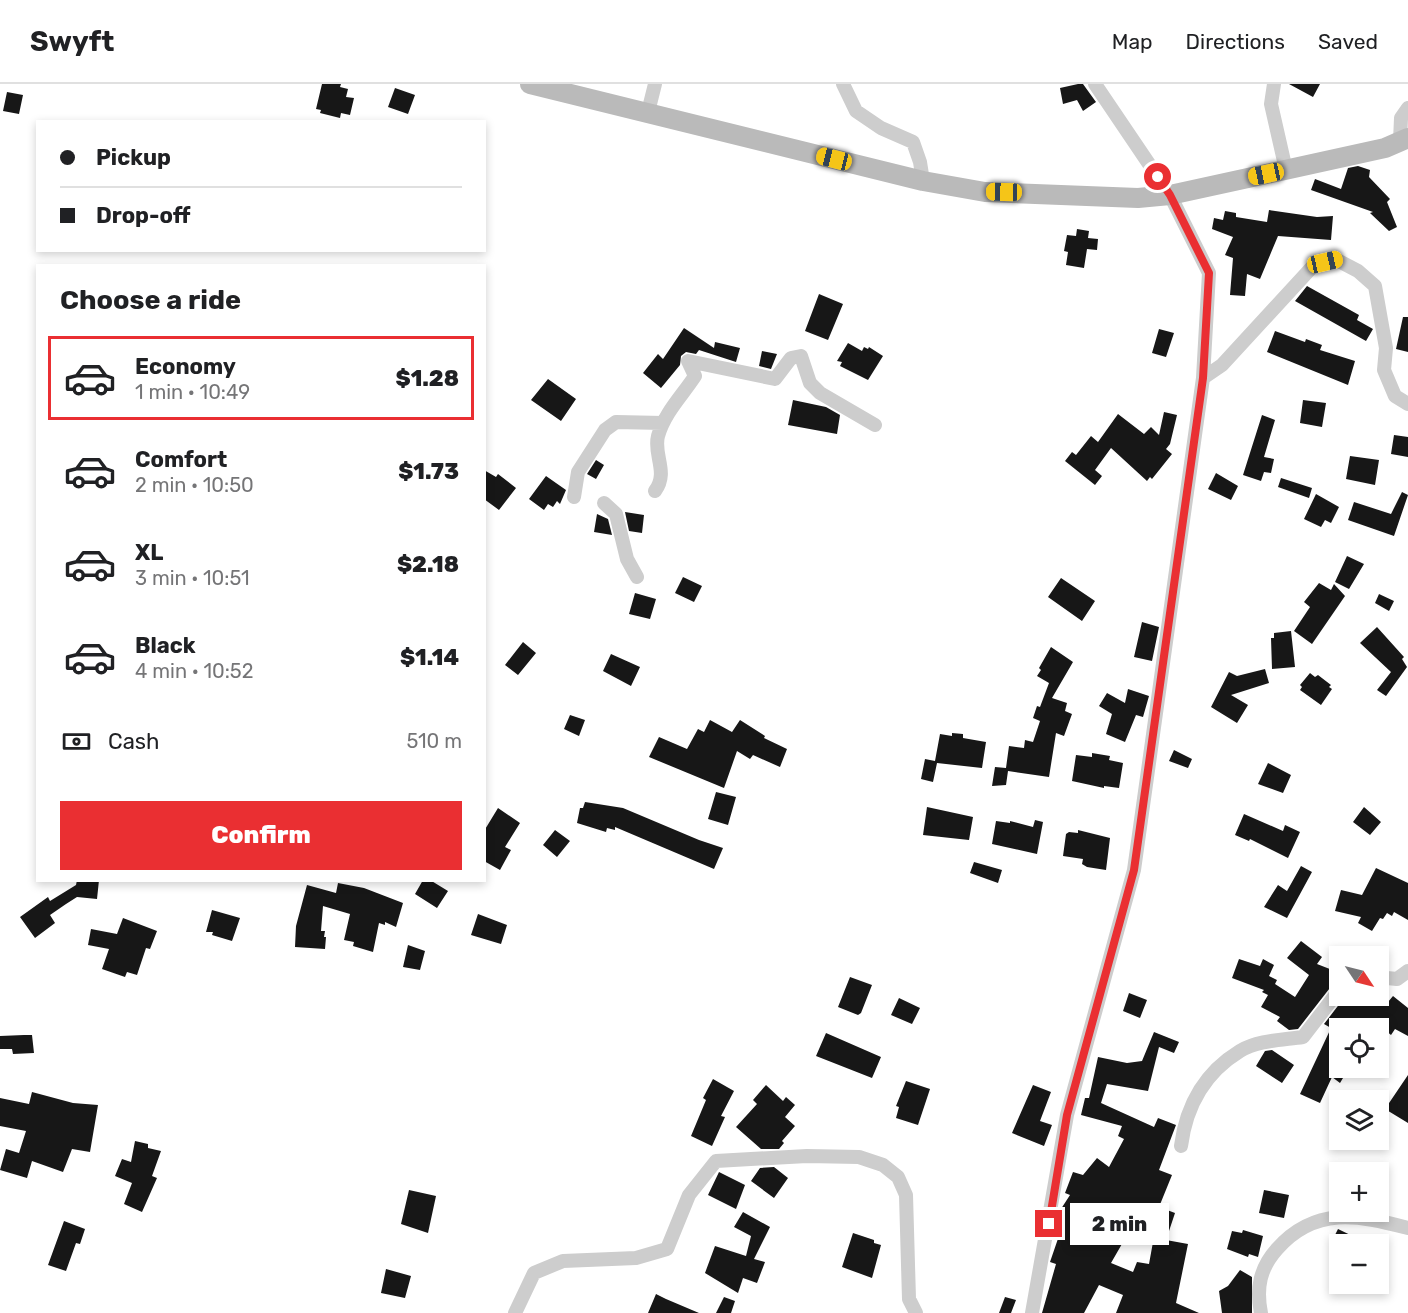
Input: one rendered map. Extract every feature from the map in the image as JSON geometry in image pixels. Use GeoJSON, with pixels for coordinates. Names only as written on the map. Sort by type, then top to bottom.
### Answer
{"type":"FeatureCollection","features":[{"type":"Feature","properties":{"kind":"street"},"geometry":{"type":"LineString","coordinates":[[530,84],[923,181],[985,192],[1128,199],[1170,195],[1385,148],[1404,140],[1401,118],[1408,108]]}},
{"type":"Feature","properties":{"kind":"street"},"geometry":{"type":"LineString","coordinates":[[648,112],[655,84]]}},
{"type":"Feature","properties":{"kind":"street"},"geometry":{"type":"LineString","coordinates":[[843,84],[856,111],[881,128],[913,142],[920,162],[923,181]]}},
{"type":"Feature","properties":{"kind":"street"},"geometry":{"type":"LineString","coordinates":[[1032,1313],[1067,1115],[1134,870],[1203,378],[1209,273],[1170,195],[1095,84]]}},
{"type":"Feature","properties":{"kind":"street"},"geometry":{"type":"LineString","coordinates":[[1274,84],[1271,104],[1286,170]]}},
{"type":"Feature","properties":{"kind":"street"},"geometry":{"type":"LineString","coordinates":[[1203,378],[1222,365],[1314,265],[1337,260],[1358,271],[1375,286],[1386,348],[1384,370],[1395,396],[1408,404]]}},
{"type":"Feature","properties":{"kind":"street"},"geometry":{"type":"LineString","coordinates":[[655,491],[661,475],[657,439],[665,416],[695,376],[707,365],[775,379],[791,358],[801,356],[810,383],[815,388],[875,425]]}},
{"type":"Feature","properties":{"kind":"street"},"geometry":{"type":"LineString","coordinates":[[574,497],[578,472],[605,430],[616,422],[663,423]]}},
{"type":"Feature","properties":{"kind":"street"},"geometry":{"type":"LineString","coordinates":[[604,503],[616,514],[627,559],[637,577]]}},
{"type":"Feature","properties":{"kind":"street"},"geometry":{"type":"LineString","coordinates":[[1389,978],[1397,980],[1408,971]]}},
{"type":"Feature","properties":{"kind":"street"},"geometry":{"type":"LineString","coordinates":[[1181,1146],[1184,1120],[1194,1097],[1213,1075],[1240,1051],[1265,1042],[1303,1037],[1329,1003]]}},
{"type":"Feature","properties":{"kind":"street"},"geometry":{"type":"LineString","coordinates":[[515,1313],[534,1273],[563,1261],[636,1258],[667,1249],[689,1195],[716,1161],[807,1156],[859,1157],[883,1165],[898,1177],[906,1195],[909,1299],[916,1313]]}},
{"type":"Feature","properties":{"kind":"street"},"geometry":{"type":"LineString","coordinates":[[1261,1313],[1260,1277],[1268,1259],[1287,1238],[1302,1226],[1320,1220],[1342,1217],[1368,1217],[1408,1228]]}},
{"type":"Feature","properties":{"kind":"building"},"geometry":{"type":"Polygon","coordinates":[[[322,84],[341,84],[340,87],[348,89],[346,97],[354,98],[350,115],[341,113],[340,118],[320,113],[321,110],[316,109],[322,84]]]}},
{"type":"Feature","properties":{"kind":"building"},"geometry":{"type":"Polygon","coordinates":[[[1083,84],[1096,102],[1083,111],[1077,100],[1063,104],[1060,88],[1083,84]]]}},
{"type":"Feature","properties":{"kind":"building"},"geometry":{"type":"Polygon","coordinates":[[[1289,84],[1320,84],[1313,97],[1289,84]]]}},
{"type":"Feature","properties":{"kind":"building"},"geometry":{"type":"Polygon","coordinates":[[[395,88],[415,95],[408,114],[388,107],[395,88]]]}},
{"type":"Feature","properties":{"kind":"building"},"geometry":{"type":"Polygon","coordinates":[[[7,92],[23,95],[19,114],[3,111],[7,92]]]}},
{"type":"Feature","properties":{"kind":"building"},"geometry":{"type":"Polygon","coordinates":[[[1358,166],[1370,170],[1369,177],[1390,199],[1387,202],[1397,227],[1389,231],[1370,213],[1373,212],[1311,190],[1315,179],[1341,189],[1348,168],[1358,166]]]}},
{"type":"Feature","properties":{"kind":"building"},"geometry":{"type":"Polygon","coordinates":[[[1269,210],[1317,217],[1333,216],[1331,240],[1278,236],[1260,279],[1247,274],[1245,296],[1230,295],[1233,258],[1225,255],[1233,237],[1212,229],[1214,218],[1223,220],[1225,211],[1236,213],[1236,217],[1267,222],[1269,210]]]}},
{"type":"Feature","properties":{"kind":"building"},"geometry":{"type":"Polygon","coordinates":[[[1077,229],[1089,231],[1088,238],[1098,239],[1097,250],[1087,249],[1084,268],[1066,265],[1068,252],[1064,251],[1067,235],[1076,236],[1077,229]]]}},
{"type":"Feature","properties":{"kind":"building"},"geometry":{"type":"Polygon","coordinates":[[[1307,286],[1359,315],[1357,320],[1373,329],[1366,341],[1295,301],[1307,286]]]}},
{"type":"Feature","properties":{"kind":"building"},"geometry":{"type":"Polygon","coordinates":[[[819,294],[843,304],[828,340],[805,331],[819,294]]]}},
{"type":"Feature","properties":{"kind":"building"},"geometry":{"type":"Polygon","coordinates":[[[1403,317],[1408,317],[1408,352],[1396,349],[1403,317]]]}},
{"type":"Feature","properties":{"kind":"building"},"geometry":{"type":"Polygon","coordinates":[[[684,328],[714,348],[715,342],[740,348],[736,362],[699,350],[696,354],[686,352],[681,356],[680,365],[661,388],[643,373],[658,354],[663,359],[684,328]]]}},
{"type":"Feature","properties":{"kind":"building"},"geometry":{"type":"Polygon","coordinates":[[[1159,329],[1174,333],[1166,357],[1152,353],[1159,329]]]}},
{"type":"Feature","properties":{"kind":"building"},"geometry":{"type":"Polygon","coordinates":[[[1275,331],[1305,342],[1306,339],[1322,345],[1320,350],[1355,361],[1348,385],[1267,352],[1275,331]]]}},
{"type":"Feature","properties":{"kind":"building"},"geometry":{"type":"Polygon","coordinates":[[[848,343],[862,351],[864,347],[868,349],[869,347],[883,356],[868,380],[840,366],[842,362],[837,361],[848,343]]]}},
{"type":"Feature","properties":{"kind":"building"},"geometry":{"type":"Polygon","coordinates":[[[762,351],[777,354],[771,369],[759,366],[762,351]]]}},
{"type":"Feature","properties":{"kind":"building"},"geometry":{"type":"Polygon","coordinates":[[[548,379],[576,399],[561,421],[531,400],[548,379]]]}},
{"type":"Feature","properties":{"kind":"building"},"geometry":{"type":"Polygon","coordinates":[[[793,400],[826,407],[840,415],[837,434],[788,425],[793,400]]]}},
{"type":"Feature","properties":{"kind":"building"},"geometry":{"type":"Polygon","coordinates":[[[1303,400],[1326,403],[1322,427],[1300,423],[1303,400]]]}},
{"type":"Feature","properties":{"kind":"building"},"geometry":{"type":"Polygon","coordinates":[[[1164,412],[1177,415],[1170,444],[1166,449],[1172,454],[1152,479],[1150,477],[1147,481],[1111,448],[1095,470],[1102,476],[1095,485],[1065,461],[1072,452],[1076,455],[1091,436],[1098,442],[1118,414],[1144,434],[1151,427],[1159,435],[1164,412]]]}},
{"type":"Feature","properties":{"kind":"building"},"geometry":{"type":"Polygon","coordinates":[[[1262,415],[1275,420],[1264,457],[1274,459],[1271,473],[1264,472],[1261,481],[1243,475],[1262,415]]]}},
{"type":"Feature","properties":{"kind":"building"},"geometry":{"type":"Polygon","coordinates":[[[1394,435],[1408,437],[1408,457],[1391,454],[1394,435]]]}},
{"type":"Feature","properties":{"kind":"building"},"geometry":{"type":"Polygon","coordinates":[[[1350,456],[1379,460],[1375,485],[1346,479],[1350,456]]]}},
{"type":"Feature","properties":{"kind":"building"},"geometry":{"type":"Polygon","coordinates":[[[596,460],[604,465],[596,479],[587,474],[596,460]]]}},
{"type":"Feature","properties":{"kind":"building"},"geometry":{"type":"Polygon","coordinates":[[[486,471],[496,477],[498,474],[516,488],[499,510],[486,500],[486,471]]]}},
{"type":"Feature","properties":{"kind":"building"},"geometry":{"type":"Polygon","coordinates":[[[1216,473],[1238,486],[1231,500],[1208,489],[1216,473]]]}},
{"type":"Feature","properties":{"kind":"building"},"geometry":{"type":"Polygon","coordinates":[[[546,476],[566,490],[560,504],[557,501],[553,507],[548,504],[544,510],[529,499],[546,476]]]}},
{"type":"Feature","properties":{"kind":"building"},"geometry":{"type":"Polygon","coordinates":[[[1281,478],[1312,488],[1309,498],[1278,487],[1281,478]]]}},
{"type":"Feature","properties":{"kind":"building"},"geometry":{"type":"Polygon","coordinates":[[[1402,492],[1408,495],[1394,536],[1348,520],[1354,502],[1391,514],[1402,492]]]}},
{"type":"Feature","properties":{"kind":"building"},"geometry":{"type":"Polygon","coordinates":[[[1316,494],[1339,507],[1331,523],[1325,520],[1321,527],[1304,519],[1316,494]]]}},
{"type":"Feature","properties":{"kind":"building"},"geometry":{"type":"Polygon","coordinates":[[[625,512],[644,515],[642,533],[629,531],[625,512]]]}},
{"type":"Feature","properties":{"kind":"building"},"geometry":{"type":"Polygon","coordinates":[[[597,514],[608,519],[612,535],[594,532],[597,514]]]}},
{"type":"Feature","properties":{"kind":"building"},"geometry":{"type":"Polygon","coordinates":[[[1347,556],[1364,564],[1349,589],[1335,582],[1347,556]]]}},
{"type":"Feature","properties":{"kind":"building"},"geometry":{"type":"Polygon","coordinates":[[[683,577],[702,586],[694,602],[675,593],[683,577]]]}},
{"type":"Feature","properties":{"kind":"building"},"geometry":{"type":"Polygon","coordinates":[[[1061,578],[1095,601],[1082,621],[1048,597],[1061,578]]]}},
{"type":"Feature","properties":{"kind":"building"},"geometry":{"type":"Polygon","coordinates":[[[1319,583],[1331,590],[1334,584],[1345,596],[1312,644],[1294,631],[1310,607],[1304,602],[1319,583]]]}},
{"type":"Feature","properties":{"kind":"building"},"geometry":{"type":"Polygon","coordinates":[[[635,593],[656,599],[650,619],[629,614],[635,593]]]}},
{"type":"Feature","properties":{"kind":"building"},"geometry":{"type":"Polygon","coordinates":[[[1379,594],[1394,601],[1389,611],[1375,603],[1379,594]]]}},
{"type":"Feature","properties":{"kind":"building"},"geometry":{"type":"Polygon","coordinates":[[[1142,622],[1159,627],[1152,661],[1134,657],[1142,622]]]}},
{"type":"Feature","properties":{"kind":"building"},"geometry":{"type":"Polygon","coordinates":[[[1377,627],[1404,657],[1402,659],[1407,667],[1386,696],[1377,690],[1391,672],[1360,643],[1377,627]]]}},
{"type":"Feature","properties":{"kind":"building"},"geometry":{"type":"Polygon","coordinates":[[[1291,631],[1295,667],[1272,669],[1271,638],[1274,638],[1274,633],[1291,631]]]}},
{"type":"Feature","properties":{"kind":"building"},"geometry":{"type":"Polygon","coordinates":[[[523,642],[536,653],[518,675],[505,665],[523,642]]]}},
{"type":"Feature","properties":{"kind":"building"},"geometry":{"type":"Polygon","coordinates":[[[1051,647],[1073,662],[1052,698],[1067,703],[1065,711],[1072,714],[1064,736],[1056,733],[1049,777],[1008,771],[1006,785],[992,786],[995,767],[1006,768],[1009,746],[1024,748],[1025,740],[1033,742],[1040,721],[1033,718],[1049,683],[1037,676],[1051,647]]]}},
{"type":"Feature","properties":{"kind":"building"},"geometry":{"type":"Polygon","coordinates":[[[611,654],[640,667],[631,686],[603,671],[611,654]]]}},
{"type":"Feature","properties":{"kind":"building"},"geometry":{"type":"Polygon","coordinates":[[[1265,669],[1269,683],[1231,695],[1248,705],[1237,723],[1211,707],[1229,672],[1237,676],[1265,669]]]}},
{"type":"Feature","properties":{"kind":"building"},"geometry":{"type":"Polygon","coordinates":[[[1310,673],[1315,677],[1318,675],[1331,685],[1329,687],[1332,689],[1321,705],[1300,690],[1302,687],[1300,685],[1310,673]]]}},
{"type":"Feature","properties":{"kind":"building"},"geometry":{"type":"Polygon","coordinates":[[[1128,689],[1149,696],[1143,717],[1136,715],[1125,742],[1106,734],[1112,714],[1099,706],[1107,693],[1125,703],[1128,689]]]}},
{"type":"Feature","properties":{"kind":"building"},"geometry":{"type":"Polygon","coordinates":[[[570,715],[585,720],[579,736],[564,729],[570,715]]]}},
{"type":"Feature","properties":{"kind":"building"},"geometry":{"type":"Polygon","coordinates":[[[710,720],[732,732],[740,720],[765,736],[764,738],[787,749],[780,767],[753,755],[750,759],[737,751],[724,788],[649,757],[659,737],[687,749],[698,729],[704,732],[710,720]]]}},
{"type":"Feature","properties":{"kind":"building"},"geometry":{"type":"Polygon","coordinates":[[[952,733],[963,734],[963,738],[986,742],[982,768],[937,763],[933,782],[921,779],[925,759],[935,761],[940,734],[952,736],[952,733]]]}},
{"type":"Feature","properties":{"kind":"building"},"geometry":{"type":"Polygon","coordinates":[[[1174,750],[1192,759],[1188,768],[1169,761],[1174,750]]]}},
{"type":"Feature","properties":{"kind":"building"},"geometry":{"type":"Polygon","coordinates":[[[1092,753],[1110,756],[1109,760],[1123,763],[1119,788],[1104,786],[1104,788],[1072,781],[1076,755],[1092,757],[1092,753]]]}},
{"type":"Feature","properties":{"kind":"building"},"geometry":{"type":"Polygon","coordinates":[[[1268,763],[1291,775],[1283,793],[1258,784],[1268,763]]]}},
{"type":"Feature","properties":{"kind":"building"},"geometry":{"type":"Polygon","coordinates":[[[716,792],[736,797],[728,825],[708,819],[716,792]]]}},
{"type":"Feature","properties":{"kind":"building"},"geometry":{"type":"Polygon","coordinates":[[[585,802],[623,808],[723,848],[714,869],[615,827],[615,830],[607,828],[606,832],[577,823],[580,808],[583,808],[585,802]]]}},
{"type":"Feature","properties":{"kind":"building"},"geometry":{"type":"Polygon","coordinates":[[[927,807],[973,817],[969,840],[923,835],[927,807]]]}},
{"type":"Feature","properties":{"kind":"building"},"geometry":{"type":"Polygon","coordinates":[[[1364,807],[1381,822],[1370,835],[1353,822],[1364,807]]]}},
{"type":"Feature","properties":{"kind":"building"},"geometry":{"type":"Polygon","coordinates":[[[498,808],[520,823],[505,847],[511,850],[500,870],[486,862],[486,828],[498,808]]]}},
{"type":"Feature","properties":{"kind":"building"},"geometry":{"type":"Polygon","coordinates":[[[1244,814],[1283,831],[1285,825],[1300,832],[1288,858],[1250,839],[1249,841],[1235,835],[1244,814]]]}},
{"type":"Feature","properties":{"kind":"building"},"geometry":{"type":"Polygon","coordinates":[[[1035,820],[1043,822],[1037,854],[992,844],[996,821],[1010,823],[1010,821],[1033,827],[1035,820]]]}},
{"type":"Feature","properties":{"kind":"building"},"geometry":{"type":"Polygon","coordinates":[[[555,830],[570,841],[557,857],[543,845],[555,830]]]}},
{"type":"Feature","properties":{"kind":"building"},"geometry":{"type":"Polygon","coordinates":[[[1078,830],[1110,838],[1106,870],[1087,867],[1082,864],[1083,859],[1063,856],[1066,834],[1078,833],[1078,830]]]}},
{"type":"Feature","properties":{"kind":"building"},"geometry":{"type":"Polygon","coordinates":[[[974,862],[1002,870],[998,883],[970,873],[974,862]]]}},
{"type":"Feature","properties":{"kind":"building"},"geometry":{"type":"Polygon","coordinates":[[[1301,866],[1312,872],[1287,918],[1264,907],[1278,885],[1287,891],[1301,866]]]}},
{"type":"Feature","properties":{"kind":"building"},"geometry":{"type":"Polygon","coordinates":[[[1376,868],[1408,883],[1408,920],[1394,912],[1392,916],[1387,913],[1383,919],[1380,918],[1372,931],[1358,923],[1361,917],[1335,911],[1341,890],[1362,895],[1376,868]]]}},
{"type":"Feature","properties":{"kind":"building"},"geometry":{"type":"Polygon","coordinates":[[[77,882],[99,882],[97,899],[77,897],[50,915],[55,923],[35,938],[20,917],[48,897],[50,901],[76,885],[77,882]]]}},
{"type":"Feature","properties":{"kind":"building"},"geometry":{"type":"Polygon","coordinates":[[[422,882],[433,882],[448,891],[437,908],[415,894],[422,882]]]}},
{"type":"Feature","properties":{"kind":"building"},"geometry":{"type":"Polygon","coordinates":[[[338,883],[364,888],[403,903],[396,927],[385,922],[385,925],[379,923],[373,952],[353,946],[354,942],[344,940],[350,914],[323,906],[321,931],[325,931],[325,949],[295,947],[296,926],[307,885],[336,893],[338,883]]]}},
{"type":"Feature","properties":{"kind":"building"},"geometry":{"type":"Polygon","coordinates":[[[212,910],[240,918],[232,941],[212,935],[213,932],[206,932],[212,910]]]}},
{"type":"Feature","properties":{"kind":"building"},"geometry":{"type":"Polygon","coordinates":[[[478,914],[507,925],[501,944],[471,935],[478,914]]]}},
{"type":"Feature","properties":{"kind":"building"},"geometry":{"type":"Polygon","coordinates":[[[123,918],[157,931],[150,949],[146,948],[137,975],[127,972],[125,977],[102,969],[109,949],[88,945],[91,929],[117,934],[123,918]]]}},
{"type":"Feature","properties":{"kind":"building"},"geometry":{"type":"Polygon","coordinates":[[[1301,941],[1322,957],[1317,964],[1329,969],[1329,989],[1298,1029],[1289,1030],[1277,1021],[1280,1017],[1261,1007],[1268,995],[1262,992],[1264,990],[1232,978],[1239,959],[1260,966],[1263,959],[1274,965],[1269,976],[1277,980],[1275,984],[1295,997],[1309,975],[1287,958],[1301,941]]]}},
{"type":"Feature","properties":{"kind":"building"},"geometry":{"type":"Polygon","coordinates":[[[408,945],[425,951],[420,970],[403,967],[408,945]]]}},
{"type":"Feature","properties":{"kind":"building"},"geometry":{"type":"Polygon","coordinates":[[[850,977],[872,985],[861,1013],[858,1015],[838,1007],[850,977]]]}},
{"type":"Feature","properties":{"kind":"building"},"geometry":{"type":"Polygon","coordinates":[[[1129,993],[1147,1000],[1140,1018],[1123,1011],[1129,993]]]}},
{"type":"Feature","properties":{"kind":"building"},"geometry":{"type":"Polygon","coordinates":[[[1393,996],[1408,1008],[1408,1036],[1395,1029],[1391,1035],[1389,1033],[1389,1018],[1329,1018],[1329,1027],[1324,1024],[1338,1006],[1389,1006],[1389,1001],[1393,996]]]}},
{"type":"Feature","properties":{"kind":"building"},"geometry":{"type":"Polygon","coordinates":[[[899,998],[920,1008],[912,1024],[891,1015],[899,998]]]}},
{"type":"Feature","properties":{"kind":"building"},"geometry":{"type":"Polygon","coordinates":[[[1154,1032],[1179,1042],[1174,1053],[1159,1047],[1148,1091],[1107,1084],[1101,1103],[1154,1127],[1158,1118],[1176,1125],[1159,1170],[1172,1175],[1159,1207],[1175,1213],[1166,1240],[1188,1244],[1176,1303],[1199,1313],[1116,1313],[1123,1295],[1099,1285],[1084,1313],[1042,1313],[1056,1264],[1050,1262],[1062,1227],[1057,1224],[1059,1212],[1070,1195],[1065,1193],[1073,1172],[1083,1175],[1097,1158],[1109,1167],[1124,1139],[1118,1136],[1122,1126],[1081,1115],[1085,1098],[1089,1098],[1098,1057],[1127,1063],[1142,1061],[1154,1032]],[[1134,1223],[1111,1263],[1133,1272],[1137,1262],[1149,1264],[1155,1231],[1134,1223]]]}},
{"type":"Feature","properties":{"kind":"building"},"geometry":{"type":"Polygon","coordinates":[[[1329,1032],[1329,1078],[1332,1078],[1320,1103],[1300,1094],[1329,1032]]]}},
{"type":"Feature","properties":{"kind":"building"},"geometry":{"type":"Polygon","coordinates":[[[826,1033],[881,1057],[872,1078],[816,1056],[826,1033]]]}},
{"type":"Feature","properties":{"kind":"building"},"geometry":{"type":"Polygon","coordinates":[[[32,1035],[34,1053],[13,1054],[12,1049],[0,1049],[0,1036],[32,1035]]]}},
{"type":"Feature","properties":{"kind":"building"},"geometry":{"type":"Polygon","coordinates":[[[1272,1050],[1294,1065],[1282,1083],[1256,1066],[1265,1051],[1272,1050]]]}},
{"type":"Feature","properties":{"kind":"building"},"geometry":{"type":"Polygon","coordinates":[[[1408,1075],[1408,1123],[1389,1111],[1389,1103],[1408,1075]]]}},
{"type":"Feature","properties":{"kind":"building"},"geometry":{"type":"Polygon","coordinates":[[[1333,1078],[1343,1078],[1340,1083],[1333,1078]]]}},
{"type":"Feature","properties":{"kind":"building"},"geometry":{"type":"Polygon","coordinates":[[[713,1079],[734,1091],[721,1116],[725,1117],[712,1146],[691,1136],[706,1100],[703,1098],[713,1079]]]}},
{"type":"Feature","properties":{"kind":"building"},"geometry":{"type":"Polygon","coordinates":[[[906,1081],[930,1089],[918,1125],[896,1118],[899,1107],[896,1106],[906,1081]]]}},
{"type":"Feature","properties":{"kind":"building"},"geometry":{"type":"Polygon","coordinates":[[[766,1085],[783,1101],[786,1097],[795,1105],[785,1117],[795,1126],[782,1141],[784,1143],[779,1149],[761,1149],[736,1127],[757,1104],[753,1100],[766,1085]]]}},
{"type":"Feature","properties":{"kind":"building"},"geometry":{"type":"Polygon","coordinates":[[[1033,1085],[1051,1092],[1040,1121],[1052,1125],[1044,1146],[1012,1133],[1033,1085]]]}},
{"type":"Feature","properties":{"kind":"building"},"geometry":{"type":"Polygon","coordinates":[[[32,1092],[73,1103],[98,1105],[90,1152],[72,1149],[63,1172],[32,1161],[27,1178],[0,1170],[6,1149],[19,1153],[26,1131],[0,1126],[0,1098],[29,1104],[32,1092]]]}},
{"type":"Feature","properties":{"kind":"building"},"geometry":{"type":"Polygon","coordinates":[[[135,1141],[148,1144],[148,1148],[161,1151],[152,1176],[157,1178],[142,1212],[124,1204],[132,1183],[115,1176],[122,1159],[131,1162],[135,1141]]]}},
{"type":"Feature","properties":{"kind":"building"},"geometry":{"type":"Polygon","coordinates":[[[774,1167],[788,1178],[774,1198],[751,1181],[760,1168],[774,1167]]]}},
{"type":"Feature","properties":{"kind":"building"},"geometry":{"type":"Polygon","coordinates":[[[719,1172],[745,1185],[736,1209],[708,1195],[719,1172]]]}},
{"type":"Feature","properties":{"kind":"building"},"geometry":{"type":"Polygon","coordinates":[[[409,1190],[436,1196],[428,1233],[401,1224],[409,1190]]]}},
{"type":"Feature","properties":{"kind":"building"},"geometry":{"type":"Polygon","coordinates":[[[1264,1190],[1289,1195],[1284,1218],[1259,1213],[1264,1190]]]}},
{"type":"Feature","properties":{"kind":"building"},"geometry":{"type":"Polygon","coordinates":[[[743,1212],[770,1227],[754,1259],[765,1262],[757,1283],[743,1278],[738,1293],[705,1273],[715,1246],[746,1256],[751,1236],[734,1227],[743,1212]]]}},
{"type":"Feature","properties":{"kind":"building"},"geometry":{"type":"Polygon","coordinates":[[[64,1221],[85,1229],[80,1244],[76,1243],[66,1271],[48,1265],[64,1221]]]}},
{"type":"Feature","properties":{"kind":"building"},"geometry":{"type":"Polygon","coordinates":[[[1338,1229],[1348,1234],[1336,1234],[1338,1229]]]}},
{"type":"Feature","properties":{"kind":"building"},"geometry":{"type":"Polygon","coordinates":[[[1243,1230],[1263,1236],[1258,1257],[1249,1254],[1248,1257],[1227,1249],[1232,1231],[1242,1233],[1243,1230]]]}},
{"type":"Feature","properties":{"kind":"building"},"geometry":{"type":"Polygon","coordinates":[[[853,1233],[874,1240],[874,1243],[881,1245],[872,1278],[842,1267],[853,1233]]]}},
{"type":"Feature","properties":{"kind":"building"},"geometry":{"type":"Polygon","coordinates":[[[386,1269],[411,1276],[405,1298],[381,1293],[386,1269]]]}},
{"type":"Feature","properties":{"kind":"building"},"geometry":{"type":"Polygon","coordinates":[[[1240,1270],[1252,1277],[1252,1313],[1222,1313],[1219,1291],[1228,1286],[1240,1270]]]}},
{"type":"Feature","properties":{"kind":"building"},"geometry":{"type":"Polygon","coordinates":[[[656,1294],[666,1299],[699,1313],[648,1313],[656,1294]]]}},
{"type":"Feature","properties":{"kind":"building"},"geometry":{"type":"Polygon","coordinates":[[[724,1297],[735,1301],[731,1313],[716,1313],[724,1297]]]}},
{"type":"Feature","properties":{"kind":"building"},"geometry":{"type":"Polygon","coordinates":[[[1005,1297],[1016,1300],[1011,1313],[999,1313],[1005,1297]]]}},
{"type":"Feature","properties":{"kind":"route"},"geometry":{"type":"LineString","coordinates":[[1049,1224],[1066,1135],[1067,1115],[1086,1038],[1134,870],[1203,378],[1209,273],[1170,195],[1158,177]]}}]}
